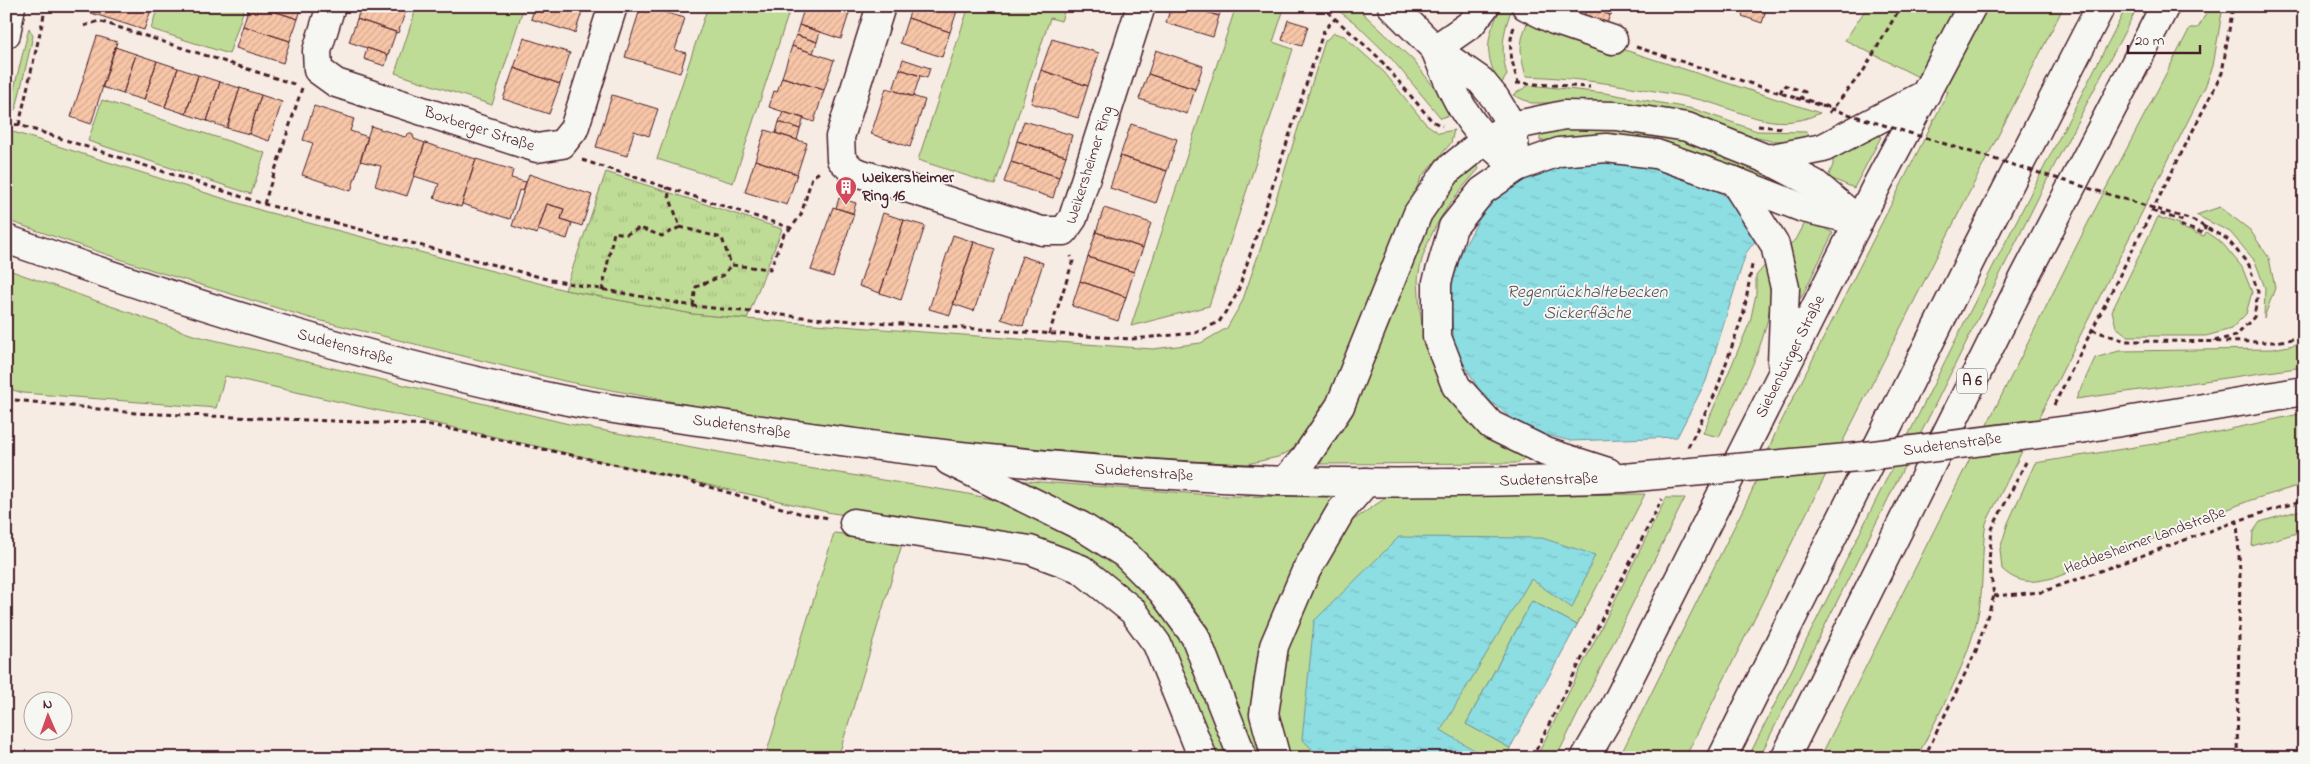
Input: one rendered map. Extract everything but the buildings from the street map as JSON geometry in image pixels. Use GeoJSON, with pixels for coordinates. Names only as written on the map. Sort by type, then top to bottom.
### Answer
{"type":"FeatureCollection","features":[{"type":"Feature","properties":{"kind":"main road"},"geometry":{"type":"LineString","coordinates":[[6,34],[11,6]]}},
{"type":"Feature","properties":{"kind":"main road"},"geometry":{"type":"LineString","coordinates":[[310,78],[331,6]]}},
{"type":"Feature","properties":{"kind":"main road"},"geometry":{"type":"LineString","coordinates":[[562,144],[574,128],[613,6]]}},
{"type":"Feature","properties":{"kind":"main road"},"geometry":{"type":"LineString","coordinates":[[841,159],[840,137],[881,6]]}},
{"type":"Feature","properties":{"kind":"main road","name":"Weikersheimer Ring"},"geometry":{"type":"LineString","coordinates":[[841,159],[853,171],[1042,230],[1064,231],[1073,218],[1141,6]]}},
{"type":"Feature","properties":{"kind":"main road"},"geometry":{"type":"LineString","coordinates":[[1392,6],[1435,50],[1481,81],[1495,98],[1512,126],[1517,166]]}},
{"type":"Feature","properties":{"kind":"main road"},"geometry":{"type":"LineString","coordinates":[[1435,50],[1471,24],[1485,6]]}},
{"type":"Feature","properties":{"kind":"main road","name":"Siebenbürger Straße"},"geometry":{"type":"LineString","coordinates":[[1586,758],[1614,708],[1859,221],[1972,6]]}},
{"type":"Feature","properties":{"kind":"main road"},"geometry":{"type":"LineString","coordinates":[[1722,758],[1968,263],[2101,6]]}},
{"type":"Feature","properties":{"kind":"main road","name":"A 6"},"geometry":{"type":"LineString","coordinates":[[1785,758],[2023,280],[2164,6]]}},
{"type":"Feature","properties":{"kind":"main road"},"geometry":{"type":"LineString","coordinates":[[1521,14],[1554,20],[1612,40]]}},
{"type":"Feature","properties":{"kind":"main road"},"geometry":{"type":"LineString","coordinates":[[1435,50],[1455,98],[1485,140],[1517,166]]}},
{"type":"Feature","properties":{"kind":"main road","name":"Boxberger Straße"},"geometry":{"type":"LineString","coordinates":[[310,78],[336,83],[537,148],[562,144]]}},
{"type":"Feature","properties":{"kind":"main road"},"geometry":{"type":"LineString","coordinates":[[1767,159],[1823,148],[1926,94]]}},
{"type":"Feature","properties":{"kind":"main road"},"geometry":{"type":"LineString","coordinates":[[1285,480],[1304,458],[1340,406],[1418,212],[1448,170],[1485,140],[1512,126],[1564,116],[1617,116],[1687,127],[1767,159],[1816,184],[1859,221]]}},
{"type":"Feature","properties":{"kind":"main road"},"geometry":{"type":"LineString","coordinates":[[1624,478],[1546,452],[1491,425],[1456,386],[1437,337],[1437,282],[1453,227],[1482,191],[1517,166],[1559,152],[1606,148],[1656,154],[1734,181],[1803,208],[1859,221]]}},
{"type":"Feature","properties":{"kind":"main road"},"geometry":{"type":"LineString","coordinates":[[1734,181],[1775,245],[1785,288],[1782,372]]}},
{"type":"Feature","properties":{"kind":"main road","name":"Sudetenstraße"},"geometry":{"type":"LineString","coordinates":[[6,239],[114,277],[232,314],[465,378],[580,403],[934,454],[1156,474],[1366,482],[1500,482],[1624,478],[1858,457],[2085,428],[2304,391]]}},
{"type":"Feature","properties":{"kind":"main road"},"geometry":{"type":"LineString","coordinates":[[934,454],[1081,526],[1125,554],[1162,591],[1195,636],[1242,758]]}},
{"type":"Feature","properties":{"kind":"main road"},"geometry":{"type":"LineString","coordinates":[[1276,758],[1264,714],[1274,646],[1306,571],[1341,511],[1366,482]]}},
{"type":"Feature","properties":{"kind":"main road"},"geometry":{"type":"LineString","coordinates":[[854,523],[1030,550],[1082,570],[1132,612],[1157,644],[1203,758]]}},
{"type":"Feature","properties":{"kind":"main road","name":"Siebenbürger Straße"},"geometry":{"type":"LineString","coordinates":[[1600,758],[1614,708]]}},
{"type":"Feature","properties":{"kind":"path"},"geometry":{"type":"LineString","coordinates":[[19,125],[46,6]]}},
{"type":"Feature","properties":{"kind":"path"},"geometry":{"type":"LineString","coordinates":[[6,123],[19,125],[264,204],[551,280],[602,291],[694,306],[811,318],[1132,339],[1195,333],[1219,322],[1237,294],[1324,30],[1336,18],[1321,6]]}},
{"type":"Feature","properties":{"kind":"path"},"geometry":{"type":"LineString","coordinates":[[1823,119],[1834,109],[1864,70],[1901,6]]}},
{"type":"Feature","properties":{"kind":"path"},"geometry":{"type":"LineString","coordinates":[[2233,6],[2222,73],[2092,330],[2126,341],[2275,342],[2304,336]]}},
{"type":"Feature","properties":{"kind":"path"},"geometry":{"type":"LineString","coordinates":[[1518,82],[1511,56],[1509,39],[1521,14]]}},
{"type":"Feature","properties":{"kind":"path"},"geometry":{"type":"LineString","coordinates":[[84,26],[99,21],[310,78],[264,204]]}},
{"type":"Feature","properties":{"kind":"path"},"geometry":{"type":"LineString","coordinates":[[1655,54],[2192,220],[2206,226],[2227,239],[2249,264],[2258,292],[2254,317],[2236,336],[2205,343]]}},
{"type":"Feature","properties":{"kind":"path"},"geometry":{"type":"LineString","coordinates":[[1780,93],[1784,85],[1805,92],[1801,98],[1834,109]]}},
{"type":"Feature","properties":{"kind":"path"},"geometry":{"type":"LineString","coordinates":[[562,144],[584,161],[666,186],[790,228]]}},
{"type":"Feature","properties":{"kind":"path"},"geometry":{"type":"LineString","coordinates":[[731,265],[770,269],[784,234],[801,215],[812,177],[841,159]]}},
{"type":"Feature","properties":{"kind":"path"},"geometry":{"type":"LineString","coordinates":[[666,186],[680,227]]}},
{"type":"Feature","properties":{"kind":"path"},"geometry":{"type":"LineString","coordinates":[[2152,211],[2184,222],[2182,226],[2203,233],[2206,226]]}},
{"type":"Feature","properties":{"kind":"path"},"geometry":{"type":"LineString","coordinates":[[602,291],[614,232],[627,234],[640,228],[662,236],[680,227],[722,238],[731,265]]}},
{"type":"Feature","properties":{"kind":"path"},"geometry":{"type":"LineString","coordinates":[[1049,334],[1072,261],[1064,231]]}},
{"type":"Feature","properties":{"kind":"path"},"geometry":{"type":"LineString","coordinates":[[694,306],[696,287],[724,275],[731,265]]}},
{"type":"Feature","properties":{"kind":"path"},"geometry":{"type":"LineString","coordinates":[[6,399],[135,413],[431,425],[678,478],[800,513],[854,523]]}},
{"type":"Feature","properties":{"kind":"path","name":"Heddesheimer Landstraße"},"geometry":{"type":"LineString","coordinates":[[1924,758],[1976,651],[1994,596],[2042,592],[2238,521],[2304,500]]}},
{"type":"Feature","properties":{"kind":"path"},"geometry":{"type":"LineString","coordinates":[[2237,758],[2240,573],[2238,521]]}},
{"type":"Feature","properties":{"kind":"green space"},"geometry":{"type":"Polygon","coordinates":[[[158,6],[245,6],[229,54],[151,29],[158,6]]]}},
{"type":"Feature","properties":{"kind":"green space"},"geometry":{"type":"Polygon","coordinates":[[[417,6],[524,6],[492,105],[395,73],[417,6]]]}},
{"type":"Feature","properties":{"kind":"green space"},"geometry":{"type":"Polygon","coordinates":[[[708,6],[791,6],[733,183],[657,159],[708,6]]]}},
{"type":"Feature","properties":{"kind":"green space"},"geometry":{"type":"Polygon","coordinates":[[[969,6],[1066,6],[1061,21],[1050,18],[995,185],[918,160],[969,6]]]}},
{"type":"Feature","properties":{"kind":"green space"},"geometry":{"type":"Polygon","coordinates":[[[1236,6],[1285,6],[1273,42],[1293,49],[1209,306],[1131,326],[1236,6]]]}},
{"type":"Feature","properties":{"kind":"green space"},"geometry":{"type":"Polygon","coordinates":[[[1332,6],[1355,6],[1413,60],[1454,113],[1441,118],[1390,57],[1355,23],[1332,6]]]}},
{"type":"Feature","properties":{"kind":"green space"},"geometry":{"type":"Polygon","coordinates":[[[1502,6],[1512,8],[1506,25],[1503,49],[1507,75],[1500,86],[1491,64],[1489,46],[1492,28],[1502,6]]]}},
{"type":"Feature","properties":{"kind":"green space"},"geometry":{"type":"Polygon","coordinates":[[[1868,6],[2064,6],[1814,498],[1685,758],[1619,758],[1751,493],[1775,434],[1948,92],[1845,40],[1868,6]]]}},
{"type":"Feature","properties":{"kind":"green space"},"geometry":{"type":"Polygon","coordinates":[[[2127,6],[2138,6],[2054,166],[1759,758],[1748,758],[1965,321],[2127,6]]]}},
{"type":"Feature","properties":{"kind":"green space"},"geometry":{"type":"Polygon","coordinates":[[[2210,6],[2223,6],[2213,66],[2205,87],[1986,523],[1981,599],[1974,630],[1953,686],[1917,758],[1820,758],[2091,217],[2190,28],[2198,28],[2210,6]]]}},
{"type":"Feature","properties":{"kind":"green space"},"geometry":{"type":"Polygon","coordinates":[[[1529,19],[1820,113],[1786,122],[1771,121],[1709,102],[1671,94],[1588,81],[1526,76],[1521,47],[1523,34],[1529,19]]]}},
{"type":"Feature","properties":{"kind":"green space"},"geometry":{"type":"Polygon","coordinates":[[[29,28],[33,36],[16,109],[8,113],[29,28]]]}},
{"type":"Feature","properties":{"kind":"green space"},"geometry":{"type":"Polygon","coordinates":[[[1334,33],[1344,36],[1384,72],[1425,123],[1439,133],[1454,130],[1451,143],[1421,178],[1375,285],[1327,405],[1296,448],[1278,457],[1247,464],[1150,459],[970,444],[706,408],[564,381],[310,318],[152,270],[6,220],[7,130],[263,211],[565,290],[693,314],[1153,349],[1201,343],[1227,328],[1242,302],[1325,41],[1334,33]]]}},
{"type":"Feature","properties":{"kind":"green space"},"geometry":{"type":"Polygon","coordinates":[[[1529,85],[1605,93],[1694,109],[1757,131],[1807,132],[1811,140],[1771,141],[1745,135],[1696,118],[1648,106],[1599,103],[1531,103],[1513,95],[1529,85]]]}},
{"type":"Feature","properties":{"kind":"green space"},"geometry":{"type":"Polygon","coordinates":[[[102,100],[265,153],[251,194],[88,141],[102,100]]]}},
{"type":"Feature","properties":{"kind":"green space"},"geometry":{"type":"Polygon","coordinates":[[[1567,128],[1620,129],[1681,139],[1744,159],[1812,193],[1807,202],[1764,180],[1714,159],[1690,151],[1641,140],[1590,137],[1540,141],[1540,134],[1567,128]]]}},
{"type":"Feature","properties":{"kind":"green space"},"geometry":{"type":"Polygon","coordinates":[[[1876,135],[1881,137],[1854,188],[1828,177],[1833,165],[1833,158],[1876,135]]]}},
{"type":"Feature","properties":{"kind":"green space"},"geometry":{"type":"Polygon","coordinates":[[[1473,162],[1477,164],[1479,169],[1450,204],[1434,230],[1422,258],[1418,281],[1422,325],[1429,354],[1440,381],[1462,415],[1498,441],[1527,455],[1519,463],[1320,464],[1335,436],[1402,275],[1442,193],[1473,162]]]}},
{"type":"Feature","properties":{"kind":"green space"},"geometry":{"type":"Polygon","coordinates":[[[606,172],[782,229],[747,319],[693,314],[565,290],[606,172]]]}},
{"type":"Feature","properties":{"kind":"green space"},"geometry":{"type":"Polygon","coordinates":[[[2220,207],[2250,230],[2269,258],[2275,288],[2264,318],[2265,288],[2255,261],[2230,232],[2196,215],[2220,207]]]}},
{"type":"Feature","properties":{"kind":"green space"},"geometry":{"type":"Polygon","coordinates":[[[2158,217],[2180,224],[2179,227],[2204,236],[2206,232],[2223,244],[2242,267],[2252,292],[2246,314],[2231,329],[2206,336],[2128,336],[2116,327],[2112,311],[2158,217]]]}},
{"type":"Feature","properties":{"kind":"green space"},"geometry":{"type":"Polygon","coordinates":[[[1807,219],[1833,233],[1801,298],[1795,297],[1787,246],[1796,240],[1807,219]]]}},
{"type":"Feature","properties":{"kind":"green space"},"geometry":{"type":"Polygon","coordinates":[[[1770,259],[1772,283],[1770,306],[1758,351],[1719,437],[1703,433],[1750,322],[1756,294],[1756,276],[1770,259]]]}},
{"type":"Feature","properties":{"kind":"green space"},"geometry":{"type":"Polygon","coordinates":[[[6,269],[193,335],[569,424],[783,464],[963,493],[996,500],[1026,511],[1071,533],[1122,567],[1158,603],[1187,644],[1229,758],[1209,758],[1153,628],[1027,540],[832,513],[225,376],[216,408],[23,393],[6,388],[6,269]]]}},
{"type":"Feature","properties":{"kind":"green space"},"geometry":{"type":"Polygon","coordinates":[[[2304,343],[2304,367],[2076,399],[2095,358],[2119,351],[2273,349],[2304,343]]]}},
{"type":"Feature","properties":{"kind":"green space"},"geometry":{"type":"Polygon","coordinates":[[[2304,413],[2304,484],[2251,500],[2057,577],[2028,581],[2015,578],[2002,569],[2000,549],[2008,523],[2035,463],[2185,439],[2304,413]]]}},
{"type":"Feature","properties":{"kind":"green space"},"geometry":{"type":"Polygon","coordinates":[[[1014,480],[1225,496],[1337,497],[1268,625],[1253,683],[1257,746],[1263,758],[1253,758],[1209,629],[1174,580],[1123,538],[1014,480]]]}},
{"type":"Feature","properties":{"kind":"green space"},"geometry":{"type":"Polygon","coordinates":[[[1645,494],[1577,625],[1532,601],[1466,724],[1510,748],[1506,758],[1290,758],[1282,740],[1275,694],[1282,653],[1301,604],[1346,525],[1387,497],[1645,494]]]}},
{"type":"Feature","properties":{"kind":"green space"},"geometry":{"type":"Polygon","coordinates":[[[1666,498],[1685,498],[1556,758],[1536,758],[1666,498]]]}},
{"type":"Feature","properties":{"kind":"green space"},"geometry":{"type":"Polygon","coordinates":[[[2304,509],[2304,531],[2252,546],[2253,532],[2260,522],[2304,509]]]}},
{"type":"Feature","properties":{"kind":"green space"},"geometry":{"type":"Polygon","coordinates":[[[834,533],[903,541],[838,758],[765,758],[834,533]]]}},
{"type":"Feature","properties":{"kind":"water","name":"Regenrückhaltebecken Sickerfläche"},"geometry":{"type":"Polygon","coordinates":[[[1599,159],[1635,163],[1671,171],[1689,176],[1706,184],[1721,193],[1735,205],[1758,237],[1746,253],[1706,381],[1677,437],[1571,441],[1527,430],[1482,395],[1454,347],[1450,292],[1461,253],[1485,208],[1515,184],[1555,166],[1599,159]]]}},
{"type":"Feature","properties":{"kind":"water"},"geometry":{"type":"Polygon","coordinates":[[[1399,537],[1542,538],[1595,555],[1572,608],[1531,579],[1441,730],[1487,758],[1321,758],[1302,739],[1314,621],[1399,537]]]}},
{"type":"Feature","properties":{"kind":"water"},"geometry":{"type":"Polygon","coordinates":[[[1532,601],[1577,625],[1510,748],[1466,724],[1532,601]]]}},
{"type":"Feature","properties":{"kind":"place","name":"Weikersheimer Ring 16"},"geometry":{"type":"Point","coordinates":[846,206]}}]}
